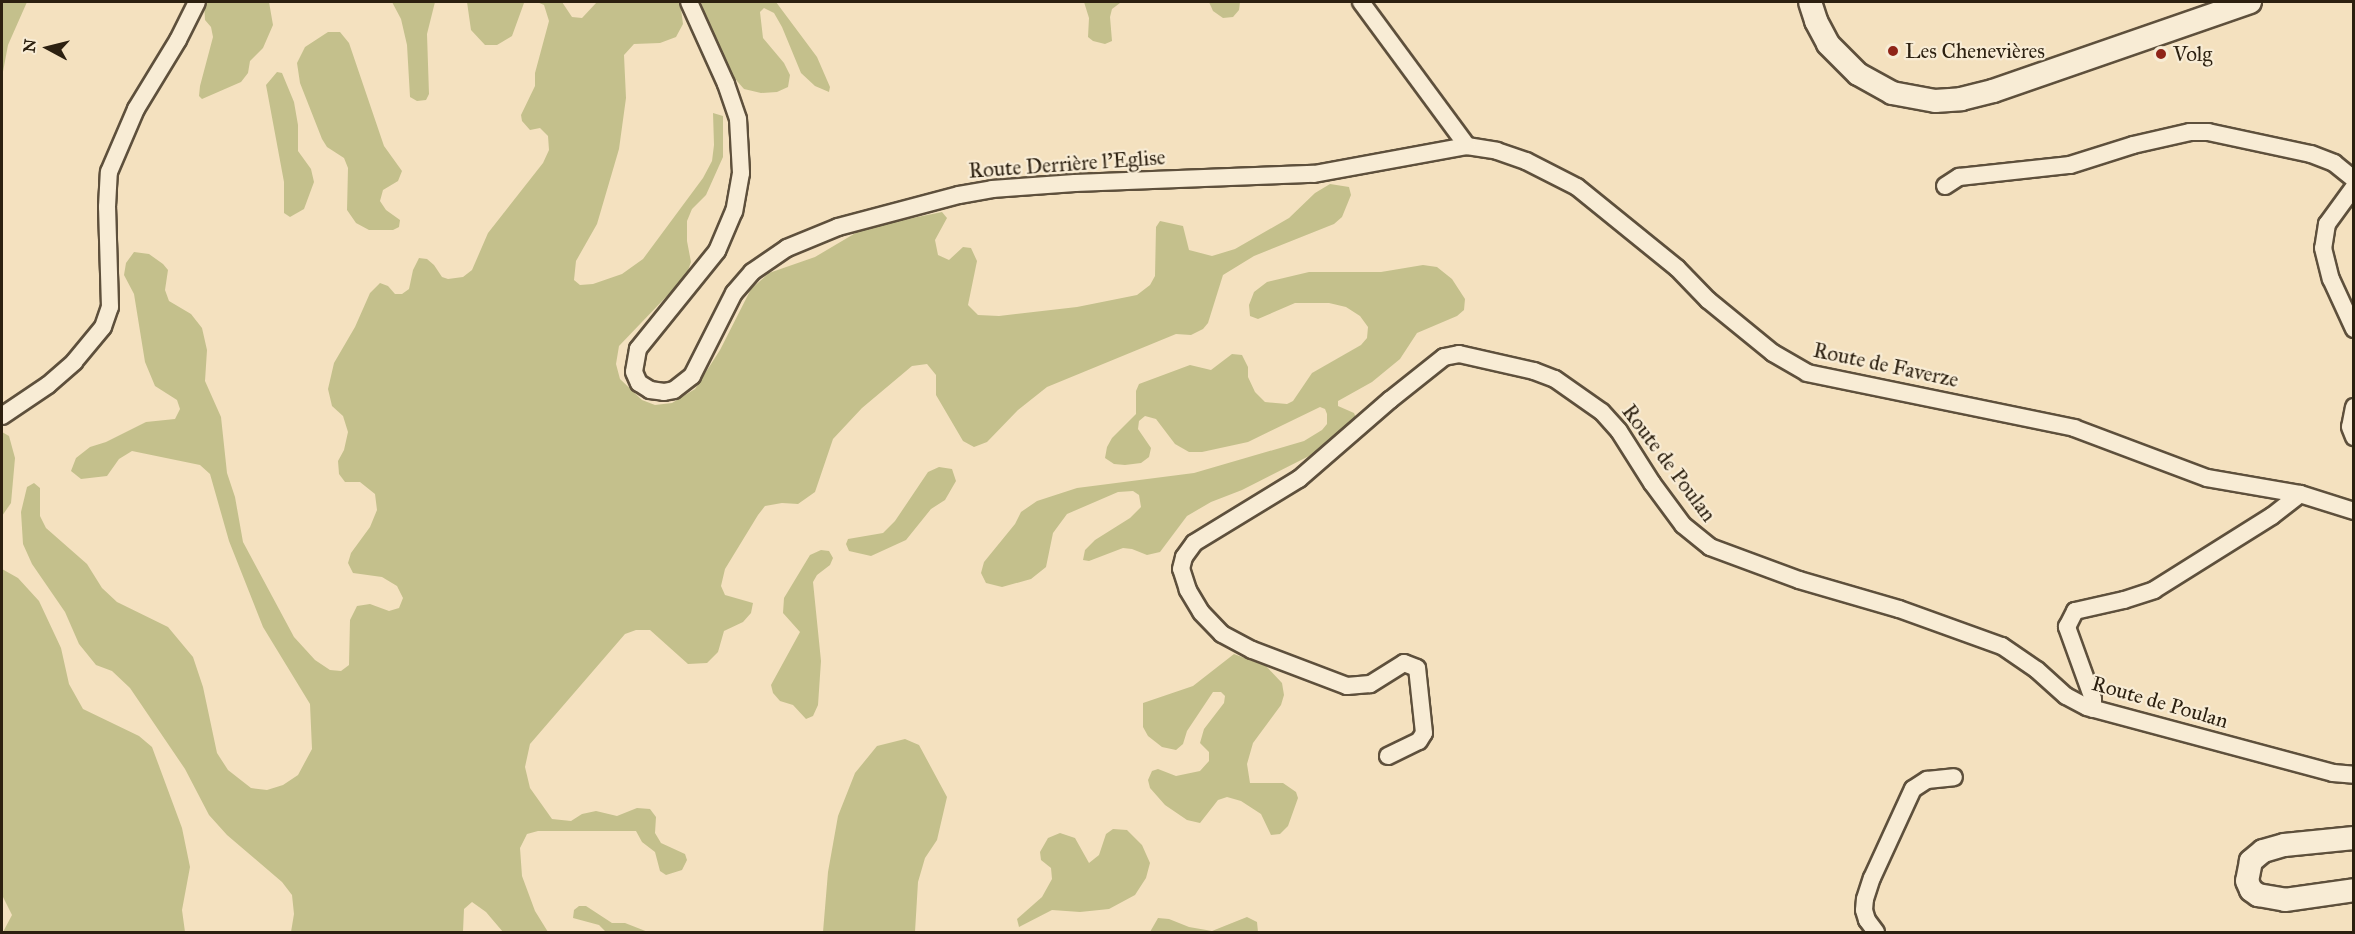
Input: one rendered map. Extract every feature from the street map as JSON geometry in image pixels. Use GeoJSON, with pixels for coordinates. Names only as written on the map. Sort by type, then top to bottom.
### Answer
{"type":"FeatureCollection","features":[{"type":"Feature","properties":{"kind":"main road"},"geometry":{"type":"LineString","coordinates":[[1810,2],[1816,21],[1828,44],[1858,74],[1892,93],[1935,101],[1960,99],[1993,91],[2250,2]]}},
{"type":"Feature","properties":{"kind":"main road"},"geometry":{"type":"LineString","coordinates":[[2354,838],[2284,846],[2263,851],[2251,861],[2247,881],[2251,890],[2258,895],[2286,900],[2354,890]]}},
{"type":"Feature","properties":{"kind":"street"},"geometry":{"type":"LineString","coordinates":[[2,416],[48,384],[74,362],[103,327],[110,307],[107,207],[109,172],[136,109],[178,40],[197,2]]}},
{"type":"Feature","properties":{"kind":"street","name":"Route Derrière l'Eglise"},"geometry":{"type":"LineString","coordinates":[[689,2],[735,110],[741,140],[741,173],[734,211],[717,251],[702,273],[646,335],[635,355],[636,378],[644,387],[656,392],[668,392],[680,387],[697,369],[735,293],[752,272],[787,248],[838,227],[959,195],[992,189],[1075,183],[1314,174],[1467,146]]}},
{"type":"Feature","properties":{"kind":"street"},"geometry":{"type":"LineString","coordinates":[[1361,2],[1467,146]]}},
{"type":"Feature","properties":{"kind":"street"},"geometry":{"type":"LineString","coordinates":[[1945,186],[1959,177],[2070,165],[2133,145],[2190,132],[2208,132],[2311,154],[2334,163],[2354,179]]}},
{"type":"Feature","properties":{"kind":"street","name":"Route de Faverze"},"geometry":{"type":"LineString","coordinates":[[1467,146],[1497,151],[1526,161],[1578,187],[1661,254],[1708,300],[1773,353],[1807,373],[2074,428],[2207,478],[2300,494],[2354,511]]}},
{"type":"Feature","properties":{"kind":"street"},"geometry":{"type":"LineString","coordinates":[[2354,187],[2327,224],[2323,248],[2331,279],[2354,330]]}},
{"type":"Feature","properties":{"kind":"street","name":"Route de Poulan"},"geometry":{"type":"LineString","coordinates":[[1388,756],[1419,741],[1424,733],[1417,668],[1404,663],[1370,684],[1347,686],[1252,650],[1222,634],[1201,612],[1188,590],[1181,569],[1184,557],[1194,543],[1299,479],[1443,357],[1459,354],[1534,370],[1556,379],[1593,405],[1619,431],[1683,525],[1710,548],[1789,577],[1899,609],[2002,646],[2037,669],[2066,696],[2093,709],[2333,773],[2354,775]]}},
{"type":"Feature","properties":{"kind":"street"},"geometry":{"type":"LineString","coordinates":[[2354,407],[2350,427],[2354,437]]}},
{"type":"Feature","properties":{"kind":"street"},"geometry":{"type":"LineString","coordinates":[[2093,709],[2093,699],[2067,627],[2074,611],[2124,600],[2154,590],[2272,516],[2300,494]]}},
{"type":"Feature","properties":{"kind":"street"},"geometry":{"type":"LineString","coordinates":[[1876,933],[1868,920],[1865,899],[1872,878],[1913,789],[1927,780],[1954,777]]}},
{"type":"Feature","properties":{"kind":"shaded area"},"geometry":{"type":"Polygon","coordinates":[[[2,2],[27,2],[8,45],[2,77],[2,2]]]}},
{"type":"Feature","properties":{"kind":"shaded area"},"geometry":{"type":"Polygon","coordinates":[[[204,2],[269,2],[273,25],[263,48],[250,61],[248,73],[241,82],[202,99],[199,96],[200,86],[213,37],[211,27],[205,20],[204,2]]]}},
{"type":"Feature","properties":{"kind":"shaded area"},"geometry":{"type":"Polygon","coordinates":[[[392,2],[435,2],[427,34],[429,94],[426,100],[417,101],[410,97],[407,45],[401,19],[392,2]]]}},
{"type":"Feature","properties":{"kind":"shaded area"},"geometry":{"type":"Polygon","coordinates":[[[467,2],[528,2],[524,3],[512,36],[497,45],[485,45],[471,30],[467,2]]]}},
{"type":"Feature","properties":{"kind":"shaded area"},"geometry":{"type":"Polygon","coordinates":[[[537,2],[562,2],[572,17],[582,18],[597,2],[680,2],[683,24],[676,37],[660,43],[634,44],[624,55],[626,98],[619,149],[597,224],[576,261],[574,280],[580,285],[593,284],[622,274],[643,259],[703,178],[712,161],[713,113],[723,116],[723,157],[706,195],[692,209],[687,221],[687,241],[691,262],[686,276],[619,346],[616,364],[620,379],[642,400],[655,405],[672,403],[695,389],[720,350],[751,289],[769,273],[815,257],[864,228],[942,212],[947,218],[935,240],[938,255],[949,260],[963,247],[971,248],[977,261],[968,305],[978,315],[999,316],[1077,307],[1137,295],[1150,285],[1155,276],[1156,227],[1160,221],[1183,226],[1189,250],[1212,256],[1235,249],[1289,218],[1315,193],[1330,184],[1349,187],[1351,195],[1342,217],[1334,224],[1254,256],[1223,275],[1208,323],[1203,329],[1191,335],[1176,334],[1047,387],[1018,410],[987,442],[974,447],[963,441],[936,395],[936,375],[927,364],[912,366],[862,408],[833,439],[815,492],[798,504],[782,503],[765,506],[758,515],[725,569],[721,586],[725,595],[753,603],[751,613],[743,622],[724,631],[718,652],[707,663],[688,664],[650,630],[636,630],[625,634],[530,744],[525,767],[530,788],[552,819],[571,821],[582,814],[596,811],[617,816],[637,808],[650,809],[656,817],[655,833],[661,843],[685,854],[687,860],[682,870],[666,875],[660,871],[655,852],[642,842],[636,831],[538,831],[527,834],[520,848],[522,876],[535,911],[548,932],[503,932],[486,912],[472,902],[464,909],[463,932],[291,932],[294,914],[292,895],[282,882],[227,835],[209,815],[185,769],[130,688],[112,671],[96,665],[79,644],[65,612],[32,564],[23,544],[21,512],[27,487],[34,483],[40,488],[40,516],[46,528],[87,564],[102,588],[117,602],[168,627],[193,657],[203,687],[217,753],[228,770],[251,788],[267,790],[283,785],[298,775],[312,749],[310,704],[263,627],[229,541],[210,474],[200,465],[132,451],[119,459],[107,476],[81,479],[71,471],[76,458],[90,447],[106,442],[146,422],[175,419],[180,409],[177,400],[155,386],[145,362],[134,294],[124,275],[126,263],[134,252],[149,254],[163,264],[168,270],[165,290],[169,301],[191,314],[202,328],[207,350],[205,381],[221,417],[227,473],[235,497],[243,542],[294,637],[315,660],[330,670],[341,671],[349,665],[350,620],[357,606],[370,604],[389,611],[399,608],[403,598],[397,586],[382,577],[353,573],[348,563],[351,553],[370,527],[377,510],[375,494],[360,482],[345,482],[339,474],[338,461],[344,450],[348,432],[343,416],[332,406],[328,389],[334,363],[355,327],[370,293],[380,283],[388,286],[395,294],[402,294],[409,289],[413,270],[419,258],[427,259],[442,277],[448,279],[463,277],[472,270],[488,233],[543,163],[549,150],[548,136],[540,128],[530,130],[522,121],[521,115],[535,86],[535,73],[549,21],[544,5],[537,2]]]}},
{"type":"Feature","properties":{"kind":"shaded area"},"geometry":{"type":"Polygon","coordinates":[[[701,2],[776,2],[817,57],[830,87],[829,92],[815,86],[801,73],[782,27],[774,13],[764,8],[760,12],[763,38],[784,63],[790,75],[788,87],[777,92],[761,93],[744,89],[722,64],[701,2]]]}},
{"type":"Feature","properties":{"kind":"shaded area"},"geometry":{"type":"Polygon","coordinates":[[[1084,2],[1131,2],[1120,3],[1112,9],[1110,17],[1112,41],[1105,44],[1088,37],[1089,18],[1084,2]]]}},
{"type":"Feature","properties":{"kind":"shaded area"},"geometry":{"type":"Polygon","coordinates":[[[1209,2],[1240,2],[1239,10],[1233,17],[1223,18],[1213,11],[1209,2]]]}},
{"type":"Feature","properties":{"kind":"shaded area"},"geometry":{"type":"Polygon","coordinates":[[[328,32],[340,32],[349,43],[384,146],[402,171],[398,181],[383,190],[380,201],[386,210],[400,220],[399,227],[393,230],[369,230],[356,223],[347,210],[348,168],[344,158],[327,147],[322,139],[300,83],[297,63],[305,47],[328,32]]]}},
{"type":"Feature","properties":{"kind":"shaded area"},"geometry":{"type":"Polygon","coordinates":[[[277,72],[282,73],[294,102],[298,125],[298,151],[311,169],[314,182],[304,209],[290,217],[284,213],[284,182],[266,85],[277,72]]]}},
{"type":"Feature","properties":{"kind":"shaded area"},"geometry":{"type":"Polygon","coordinates":[[[1423,265],[1437,267],[1452,279],[1465,299],[1464,310],[1457,316],[1417,333],[1400,359],[1372,382],[1338,401],[1338,406],[1354,413],[1356,418],[1317,452],[1242,490],[1211,502],[1187,516],[1160,552],[1147,555],[1123,548],[1089,561],[1083,560],[1085,550],[1095,540],[1130,518],[1141,507],[1139,495],[1133,491],[1118,492],[1067,514],[1053,533],[1046,567],[1031,579],[1002,587],[986,583],[981,573],[984,562],[1015,524],[1021,512],[1037,501],[1077,488],[1194,473],[1304,441],[1322,430],[1327,424],[1327,414],[1325,409],[1320,407],[1248,442],[1202,452],[1189,452],[1175,444],[1156,419],[1145,416],[1139,421],[1138,429],[1151,448],[1149,457],[1141,463],[1125,465],[1114,464],[1105,458],[1112,438],[1136,414],[1136,391],[1139,384],[1190,365],[1211,370],[1232,354],[1242,355],[1255,392],[1265,402],[1287,404],[1293,401],[1312,373],[1361,345],[1367,338],[1368,327],[1360,316],[1346,307],[1329,303],[1295,303],[1258,319],[1250,316],[1249,305],[1254,292],[1267,282],[1309,272],[1381,272],[1423,265]]]}},
{"type":"Feature","properties":{"kind":"shaded area"},"geometry":{"type":"Polygon","coordinates":[[[2,432],[9,436],[15,458],[11,503],[2,516],[2,432]]]}},
{"type":"Feature","properties":{"kind":"shaded area"},"geometry":{"type":"Polygon","coordinates":[[[939,467],[952,469],[956,481],[945,500],[931,509],[906,540],[871,556],[849,551],[846,544],[848,539],[883,533],[895,521],[928,472],[939,467]]]}},
{"type":"Feature","properties":{"kind":"shaded area"},"geometry":{"type":"Polygon","coordinates":[[[821,550],[829,551],[833,558],[830,565],[817,575],[813,582],[821,661],[818,705],[813,716],[806,719],[793,705],[780,701],[773,693],[771,685],[800,632],[783,613],[784,598],[810,555],[821,550]]]}},
{"type":"Feature","properties":{"kind":"shaded area"},"geometry":{"type":"Polygon","coordinates":[[[2,569],[18,578],[39,601],[61,648],[69,684],[83,709],[139,736],[152,747],[182,828],[190,867],[182,910],[185,932],[3,932],[12,915],[2,895],[2,569]]]}},
{"type":"Feature","properties":{"kind":"shaded area"},"geometry":{"type":"Polygon","coordinates":[[[1234,654],[1266,666],[1282,683],[1284,695],[1281,705],[1253,743],[1247,764],[1250,783],[1283,783],[1296,792],[1298,798],[1288,826],[1280,834],[1271,835],[1261,814],[1241,801],[1227,797],[1218,800],[1200,823],[1187,820],[1165,805],[1150,788],[1148,780],[1152,771],[1158,769],[1176,776],[1200,771],[1209,761],[1209,752],[1200,743],[1204,729],[1224,703],[1225,696],[1221,692],[1213,692],[1187,731],[1183,744],[1176,750],[1162,747],[1148,736],[1143,727],[1143,703],[1193,686],[1234,654]]]}},
{"type":"Feature","properties":{"kind":"shaded area"},"geometry":{"type":"Polygon","coordinates":[[[905,739],[919,745],[947,797],[937,840],[925,858],[918,882],[915,932],[823,932],[828,872],[838,816],[855,773],[877,746],[905,739]]]}},
{"type":"Feature","properties":{"kind":"shaded area"},"geometry":{"type":"Polygon","coordinates":[[[1113,829],[1127,830],[1142,845],[1150,863],[1146,878],[1135,895],[1109,909],[1080,912],[1052,910],[1019,927],[1017,919],[1042,897],[1052,879],[1051,868],[1041,860],[1040,852],[1048,838],[1060,833],[1075,838],[1089,863],[1099,855],[1106,834],[1113,829]]]}},
{"type":"Feature","properties":{"kind":"shaded area"},"geometry":{"type":"Polygon","coordinates":[[[579,906],[586,906],[612,923],[625,923],[648,932],[606,932],[599,925],[573,918],[574,910],[579,906]]]}},
{"type":"Feature","properties":{"kind":"shaded area"},"geometry":{"type":"Polygon","coordinates":[[[1247,917],[1257,922],[1258,932],[1150,932],[1158,918],[1212,931],[1247,917]]]}},
{"type":"Feature","properties":{"kind":"place","name":"Les Chenevières"},"geometry":{"type":"Point","coordinates":[1893,51]}},
{"type":"Feature","properties":{"kind":"place","name":"Volg"},"geometry":{"type":"Point","coordinates":[2161,54]}}]}
